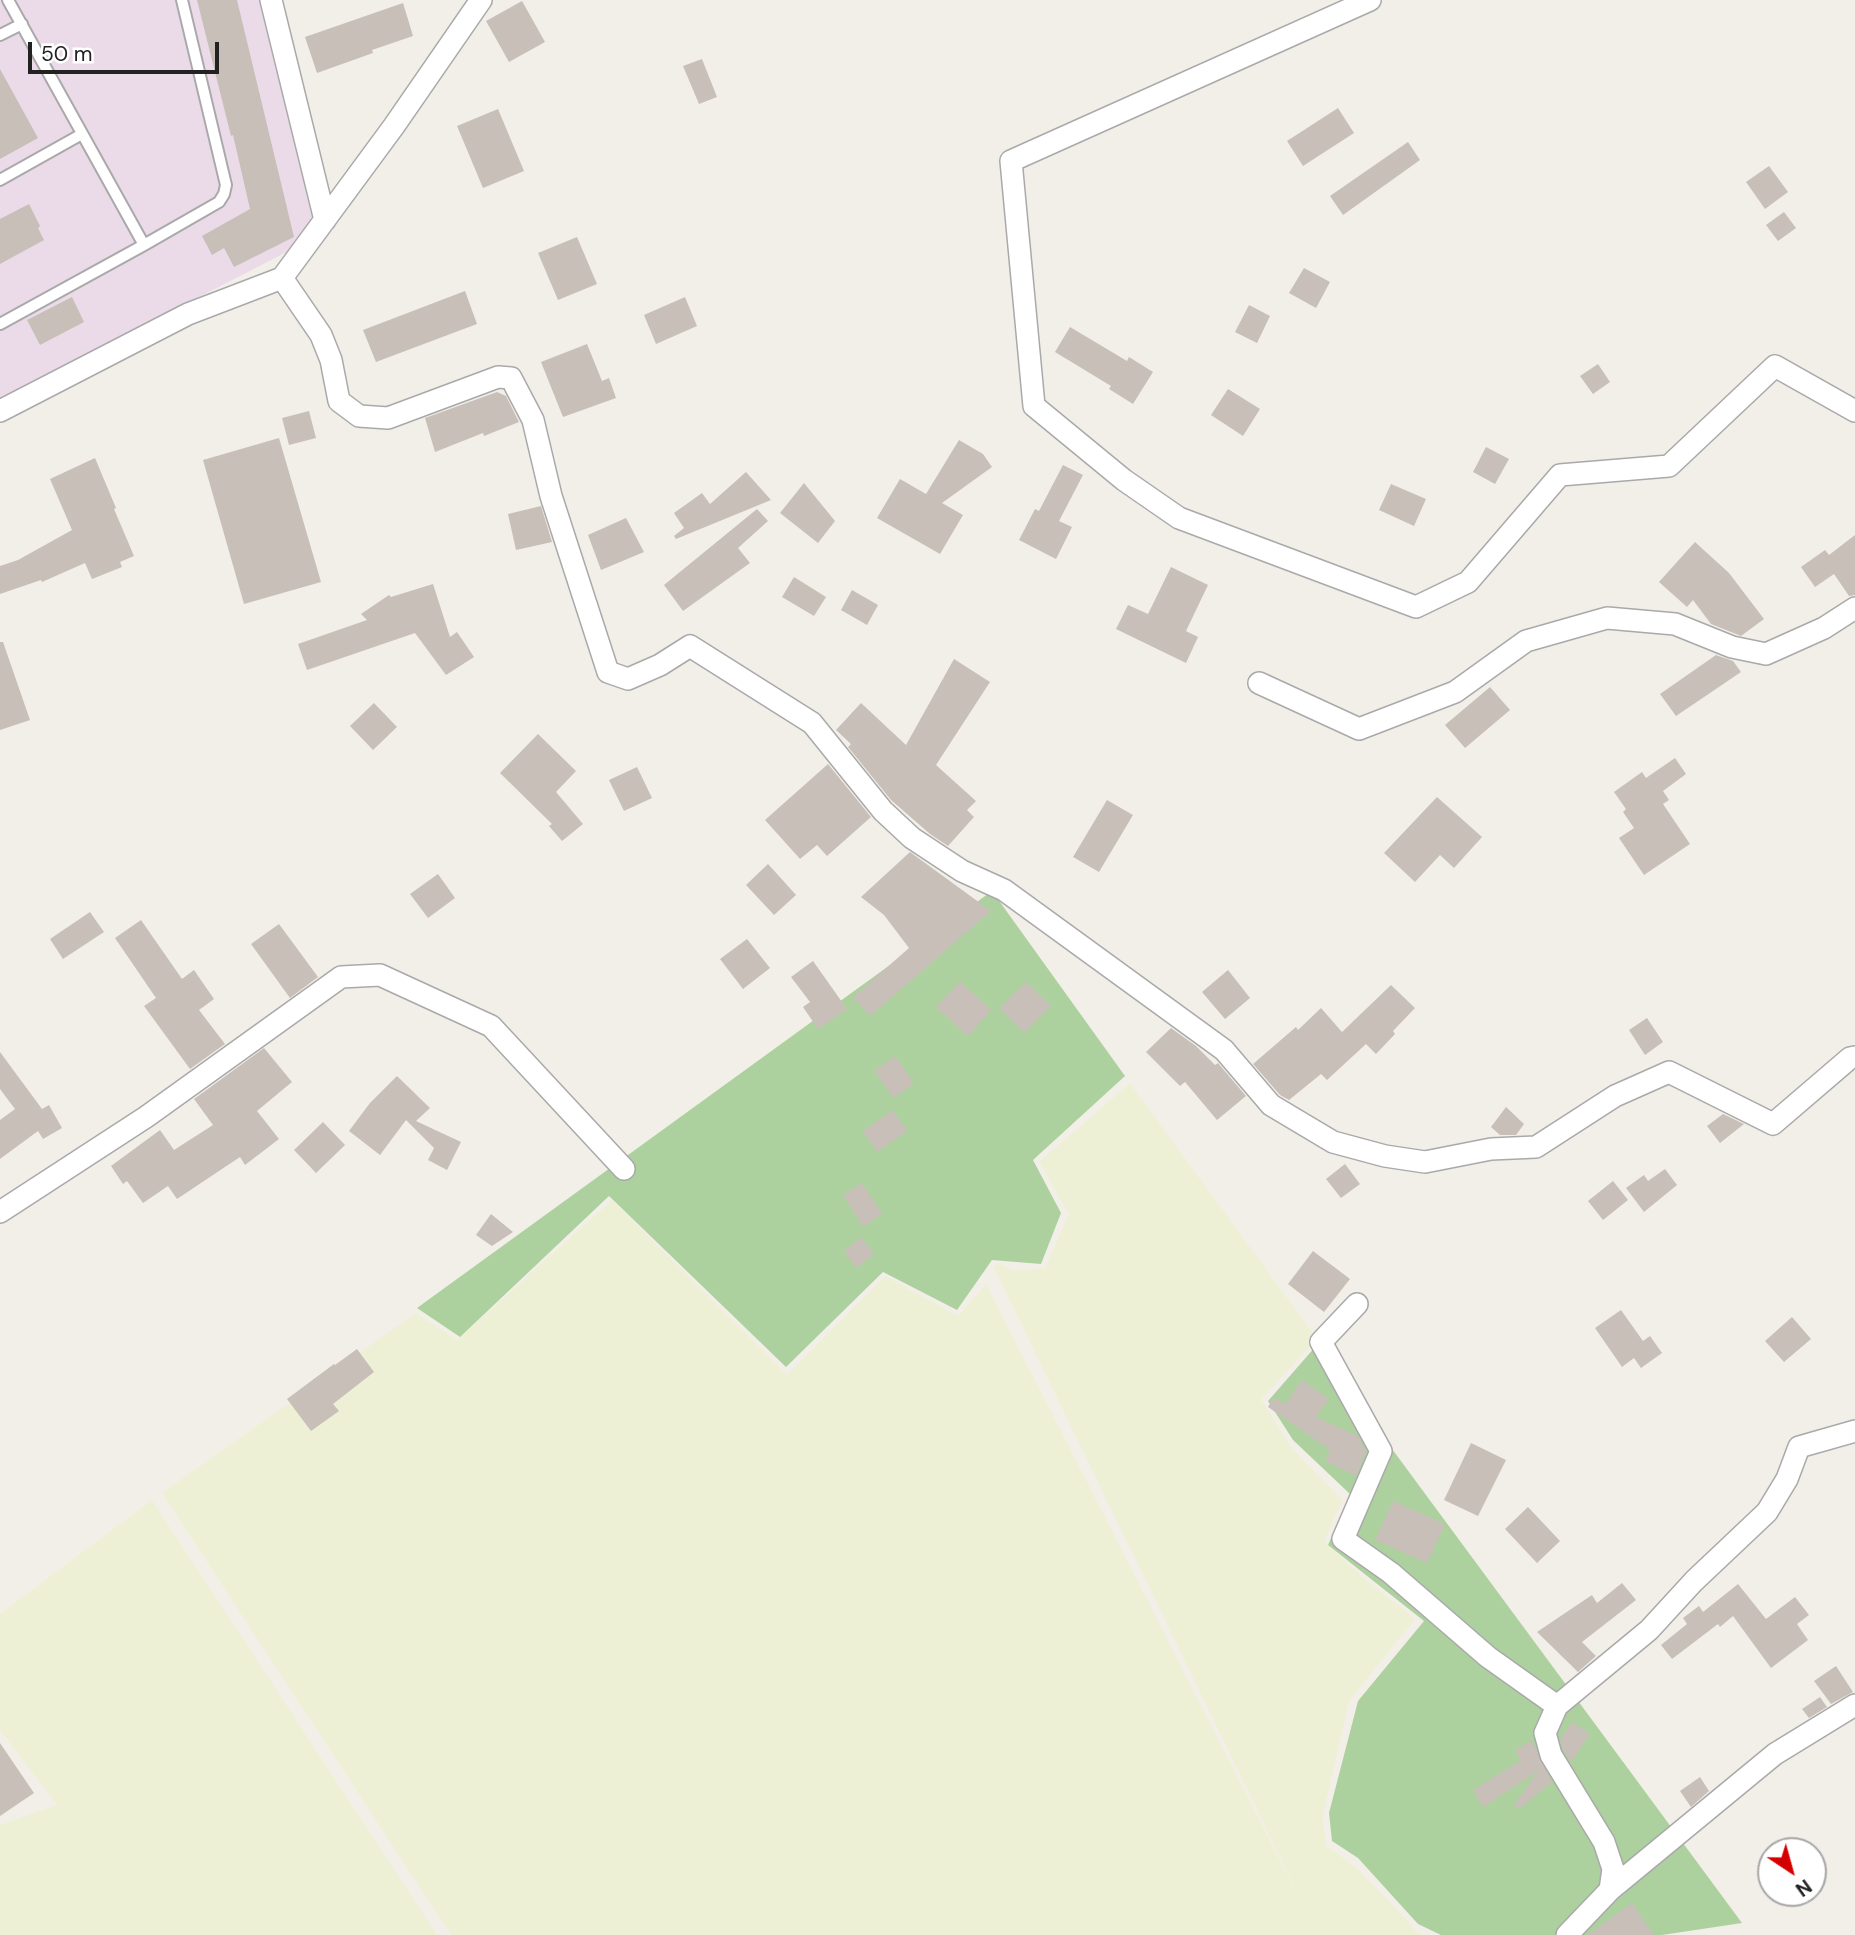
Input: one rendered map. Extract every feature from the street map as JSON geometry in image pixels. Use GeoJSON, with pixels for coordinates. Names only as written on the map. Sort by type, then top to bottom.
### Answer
{"type":"FeatureCollection","features":[{"type":"Feature","properties":{"kind":"street"},"geometry":{"type":"LineString","coordinates":[[271,0],[325,220]]}},
{"type":"Feature","properties":{"kind":"street"},"geometry":{"type":"LineString","coordinates":[[0,411],[188,314],[282,278],[481,0]]}},
{"type":"Feature","properties":{"kind":"street"},"geometry":{"type":"LineString","coordinates":[[1370,0],[1011,161],[1034,406],[1124,480],[1180,518],[1416,607],[1468,582],[1560,475],[1669,466],[1774,366],[1855,411]]}},
{"type":"Feature","properties":{"kind":"street"},"geometry":{"type":"LineString","coordinates":[[282,278],[321,335],[331,360],[339,401],[359,416],[388,418],[498,377],[511,379],[533,420],[551,496],[608,672],[628,679],[660,665],[690,646],[812,723],[883,811],[912,838],[962,871],[1004,890],[1224,1050],[1271,1105],[1334,1142],[1385,1156],[1425,1162],[1491,1149],[1536,1147],[1615,1096],[1669,1072],[1773,1124],[1850,1058],[1855,1057]]}},
{"type":"Feature","properties":{"kind":"street"},"geometry":{"type":"LineString","coordinates":[[1259,683],[1359,729],[1455,692],[1526,641],[1607,618],[1675,624],[1732,647],[1766,654],[1824,628],[1855,608]]}},
{"type":"Feature","properties":{"kind":"street"},"geometry":{"type":"LineString","coordinates":[[0,1212],[146,1117],[341,977],[380,975],[491,1026],[625,1169]]}},
{"type":"Feature","properties":{"kind":"street"},"geometry":{"type":"LineString","coordinates":[[1357,1304],[1321,1342],[1381,1451],[1343,1539],[1391,1573],[1488,1657],[1557,1706]]}},
{"type":"Feature","properties":{"kind":"street"},"geometry":{"type":"LineString","coordinates":[[1610,1890],[1613,1868],[1604,1842],[1551,1755],[1545,1733],[1557,1706],[1649,1630],[1694,1581],[1767,1512],[1787,1479],[1799,1447],[1855,1431]]}},
{"type":"Feature","properties":{"kind":"street"},"geometry":{"type":"LineString","coordinates":[[1567,1935],[1610,1890],[1775,1754],[1855,1705]]}},
{"type":"Feature","properties":{"kind":"lane"},"geometry":{"type":"LineString","coordinates":[[8,0],[144,246]]}},
{"type":"Feature","properties":{"kind":"lane"},"geometry":{"type":"LineString","coordinates":[[0,324],[144,246],[219,202],[224,194],[226,185],[182,0]]}},
{"type":"Feature","properties":{"kind":"lane"},"geometry":{"type":"LineString","coordinates":[[0,35],[22,24]]}},
{"type":"Feature","properties":{"kind":"lane"},"geometry":{"type":"LineString","coordinates":[[0,180],[82,134]]}},
{"type":"Feature","properties":{"kind":"shaded area"},"geometry":{"type":"Polygon","coordinates":[[[0,0],[259,0],[318,236],[0,399],[0,0]]]}},
{"type":"Feature","properties":{"kind":"green space"},"geometry":{"type":"Polygon","coordinates":[[[992,891],[1125,1076],[1033,1160],[1061,1213],[1041,1264],[992,1260],[957,1310],[883,1272],[786,1367],[609,1196],[460,1337],[417,1308],[992,891]]]}},
{"type":"Feature","properties":{"kind":"green space"},"geometry":{"type":"Polygon","coordinates":[[[1130,1083],[1317,1339],[1261,1399],[1291,1447],[1342,1500],[1324,1542],[1415,1619],[1349,1701],[1323,1815],[1326,1846],[1355,1866],[1415,1931],[1423,1935],[451,1935],[162,1493],[416,1313],[457,1340],[612,1200],[787,1375],[885,1276],[958,1316],[986,1284],[1310,1919],[993,1266],[999,1264],[1015,1270],[1045,1268],[1069,1214],[1039,1162],[1130,1083]]]}},
{"type":"Feature","properties":{"kind":"green space"},"geometry":{"type":"Polygon","coordinates":[[[1316,1346],[1742,1923],[1662,1935],[1441,1935],[1418,1924],[1358,1858],[1332,1841],[1329,1813],[1358,1701],[1424,1621],[1328,1545],[1350,1494],[1293,1440],[1268,1401],[1316,1346]]]}},
{"type":"Feature","properties":{"kind":"green space"},"geometry":{"type":"Polygon","coordinates":[[[152,1500],[437,1935],[0,1935],[0,1825],[57,1805],[0,1730],[0,1614],[152,1500]]]}},
{"type":"Feature","properties":{"kind":"building"},"geometry":{"type":"Polygon","coordinates":[[[197,0],[237,0],[294,237],[234,267],[224,248],[212,255],[202,236],[250,209],[197,0]]]}},
{"type":"Feature","properties":{"kind":"building"},"geometry":{"type":"Polygon","coordinates":[[[522,1],[545,42],[509,62],[486,21],[522,1]]]}},
{"type":"Feature","properties":{"kind":"building"},"geometry":{"type":"Polygon","coordinates":[[[403,3],[413,36],[317,73],[305,37],[403,3]]]}},
{"type":"Feature","properties":{"kind":"building"},"geometry":{"type":"Polygon","coordinates":[[[702,59],[717,97],[699,104],[683,66],[702,59]]]}},
{"type":"Feature","properties":{"kind":"building"},"geometry":{"type":"Polygon","coordinates":[[[0,69],[38,138],[0,159],[0,69]]]}},
{"type":"Feature","properties":{"kind":"building"},"geometry":{"type":"Polygon","coordinates":[[[1338,108],[1354,133],[1303,166],[1287,141],[1338,108]]]}},
{"type":"Feature","properties":{"kind":"building"},"geometry":{"type":"Polygon","coordinates":[[[498,109],[524,171],[483,188],[457,126],[498,109]]]}},
{"type":"Feature","properties":{"kind":"building"},"geometry":{"type":"Polygon","coordinates":[[[1408,142],[1420,160],[1343,215],[1330,196],[1408,142]]]}},
{"type":"Feature","properties":{"kind":"building"},"geometry":{"type":"Polygon","coordinates":[[[1769,166],[1788,192],[1765,209],[1746,182],[1769,166]]]}},
{"type":"Feature","properties":{"kind":"building"},"geometry":{"type":"Polygon","coordinates":[[[29,204],[44,240],[0,264],[0,219],[29,204]]]}},
{"type":"Feature","properties":{"kind":"building"},"geometry":{"type":"Polygon","coordinates":[[[1784,212],[1796,228],[1778,241],[1766,225],[1784,212]]]}},
{"type":"Feature","properties":{"kind":"building"},"geometry":{"type":"Polygon","coordinates":[[[577,237],[597,284],[558,300],[538,253],[577,237]]]}},
{"type":"Feature","properties":{"kind":"building"},"geometry":{"type":"Polygon","coordinates":[[[1304,268],[1330,282],[1316,308],[1289,293],[1304,268]]]}},
{"type":"Feature","properties":{"kind":"building"},"geometry":{"type":"Polygon","coordinates":[[[465,291],[477,324],[376,362],[363,330],[465,291]]]}},
{"type":"Feature","properties":{"kind":"building"},"geometry":{"type":"Polygon","coordinates":[[[72,297],[84,322],[40,345],[27,320],[72,297]]]}},
{"type":"Feature","properties":{"kind":"building"},"geometry":{"type":"Polygon","coordinates":[[[685,297],[697,326],[656,344],[644,315],[685,297]]]}},
{"type":"Feature","properties":{"kind":"building"},"geometry":{"type":"Polygon","coordinates":[[[1249,305],[1270,316],[1257,343],[1235,332],[1249,305]]]}},
{"type":"Feature","properties":{"kind":"building"},"geometry":{"type":"Polygon","coordinates":[[[1070,327],[1127,361],[1129,357],[1153,372],[1133,404],[1109,389],[1111,386],[1055,352],[1070,327]]]}},
{"type":"Feature","properties":{"kind":"building"},"geometry":{"type":"Polygon","coordinates":[[[587,344],[602,381],[609,378],[616,398],[563,417],[541,362],[587,344]]]}},
{"type":"Feature","properties":{"kind":"building"},"geometry":{"type":"Polygon","coordinates":[[[1598,364],[1610,382],[1593,394],[1580,376],[1598,364]]]}},
{"type":"Feature","properties":{"kind":"building"},"geometry":{"type":"Polygon","coordinates":[[[1228,389],[1260,409],[1243,436],[1211,415],[1228,389]]]}},
{"type":"Feature","properties":{"kind":"building"},"geometry":{"type":"Polygon","coordinates":[[[497,392],[506,396],[519,422],[435,452],[425,418],[497,392]]]}},
{"type":"Feature","properties":{"kind":"building"},"geometry":{"type":"Polygon","coordinates":[[[309,411],[316,438],[289,445],[282,418],[309,411]]]}},
{"type":"Feature","properties":{"kind":"building"},"geometry":{"type":"Polygon","coordinates":[[[279,438],[321,582],[244,604],[203,460],[279,438]]]}},
{"type":"Feature","properties":{"kind":"building"},"geometry":{"type":"Polygon","coordinates":[[[959,440],[983,454],[992,467],[942,503],[963,515],[940,554],[877,518],[900,479],[926,494],[959,440]]]}},
{"type":"Feature","properties":{"kind":"building"},"geometry":{"type":"Polygon","coordinates":[[[1486,447],[1509,459],[1495,484],[1473,472],[1486,447]]]}},
{"type":"Feature","properties":{"kind":"building"},"geometry":{"type":"Polygon","coordinates":[[[95,458],[134,556],[120,562],[122,567],[92,579],[85,563],[42,582],[41,580],[0,594],[0,566],[18,560],[72,530],[50,479],[95,458]]]}},
{"type":"Feature","properties":{"kind":"building"},"geometry":{"type":"Polygon","coordinates":[[[1063,465],[1083,475],[1059,521],[1072,527],[1056,559],[1019,540],[1035,509],[1039,511],[1063,465]]]}},
{"type":"Feature","properties":{"kind":"building"},"geometry":{"type":"Polygon","coordinates":[[[746,472],[771,500],[676,539],[674,536],[684,528],[674,513],[702,493],[710,504],[746,472]]]}},
{"type":"Feature","properties":{"kind":"building"},"geometry":{"type":"Polygon","coordinates":[[[804,483],[835,521],[818,543],[780,513],[804,483]]]}},
{"type":"Feature","properties":{"kind":"building"},"geometry":{"type":"Polygon","coordinates":[[[1391,484],[1426,499],[1414,526],[1379,510],[1391,484]]]}},
{"type":"Feature","properties":{"kind":"building"},"geometry":{"type":"Polygon","coordinates":[[[541,506],[552,542],[516,550],[508,514],[541,506]]]}},
{"type":"Feature","properties":{"kind":"building"},"geometry":{"type":"Polygon","coordinates":[[[757,509],[768,521],[738,548],[750,563],[683,611],[664,585],[757,509]]]}},
{"type":"Feature","properties":{"kind":"building"},"geometry":{"type":"Polygon","coordinates":[[[626,518],[644,552],[601,570],[588,535],[626,518]]]}},
{"type":"Feature","properties":{"kind":"building"},"geometry":{"type":"Polygon","coordinates":[[[1855,535],[1855,595],[1849,596],[1834,574],[1815,587],[1801,567],[1825,550],[1829,555],[1855,535]]]}},
{"type":"Feature","properties":{"kind":"building"},"geometry":{"type":"Polygon","coordinates":[[[1695,542],[1729,573],[1764,619],[1741,636],[1711,624],[1693,600],[1687,607],[1659,582],[1695,542]]]}},
{"type":"Feature","properties":{"kind":"building"},"geometry":{"type":"Polygon","coordinates":[[[1171,567],[1208,585],[1186,631],[1198,637],[1186,663],[1116,629],[1128,605],[1148,614],[1171,567]]]}},
{"type":"Feature","properties":{"kind":"building"},"geometry":{"type":"Polygon","coordinates":[[[794,577],[826,597],[814,616],[782,597],[794,577]]]}},
{"type":"Feature","properties":{"kind":"building"},"geometry":{"type":"Polygon","coordinates":[[[433,584],[450,637],[457,632],[474,657],[446,675],[415,633],[307,670],[298,644],[367,620],[361,614],[389,595],[391,597],[433,584]]]}},
{"type":"Feature","properties":{"kind":"building"},"geometry":{"type":"Polygon","coordinates":[[[852,590],[878,605],[867,625],[841,610],[852,590]]]}},
{"type":"Feature","properties":{"kind":"building"},"geometry":{"type":"Polygon","coordinates":[[[0,642],[3,642],[30,720],[0,730],[0,642]]]}},
{"type":"Feature","properties":{"kind":"building"},"geometry":{"type":"Polygon","coordinates":[[[1716,655],[1733,661],[1741,672],[1676,716],[1660,694],[1716,655]]]}},
{"type":"Feature","properties":{"kind":"building"},"geometry":{"type":"Polygon","coordinates":[[[954,659],[990,682],[936,765],[976,801],[967,810],[974,817],[948,846],[891,800],[848,747],[851,744],[836,730],[861,703],[906,745],[954,659]]]}},
{"type":"Feature","properties":{"kind":"building"},"geometry":{"type":"Polygon","coordinates":[[[1490,687],[1510,710],[1465,748],[1445,725],[1490,687]]]}},
{"type":"Feature","properties":{"kind":"building"},"geometry":{"type":"Polygon","coordinates":[[[374,703],[397,727],[373,750],[350,726],[374,703]]]}},
{"type":"Feature","properties":{"kind":"building"},"geometry":{"type":"Polygon","coordinates":[[[538,734],[576,771],[556,792],[583,824],[562,841],[549,826],[552,824],[500,773],[538,734]]]}},
{"type":"Feature","properties":{"kind":"building"},"geometry":{"type":"Polygon","coordinates":[[[1675,758],[1686,774],[1663,791],[1669,800],[1663,804],[1690,844],[1644,875],[1619,838],[1634,828],[1623,812],[1626,809],[1614,792],[1642,772],[1646,778],[1675,758]]]}},
{"type":"Feature","properties":{"kind":"building"},"geometry":{"type":"Polygon","coordinates":[[[828,764],[871,817],[827,856],[817,845],[800,859],[765,820],[828,764]]]}},
{"type":"Feature","properties":{"kind":"building"},"geometry":{"type":"Polygon","coordinates":[[[637,767],[652,798],[624,811],[609,780],[637,767]]]}},
{"type":"Feature","properties":{"kind":"building"},"geometry":{"type":"Polygon","coordinates":[[[1437,797],[1482,837],[1454,868],[1440,855],[1415,882],[1384,853],[1437,797]]]}},
{"type":"Feature","properties":{"kind":"building"},"geometry":{"type":"Polygon","coordinates":[[[1107,800],[1133,815],[1099,872],[1073,857],[1107,800]]]}},
{"type":"Feature","properties":{"kind":"building"},"geometry":{"type":"Polygon","coordinates":[[[910,852],[991,911],[870,1016],[853,997],[909,948],[884,915],[861,897],[910,852]]]}},
{"type":"Feature","properties":{"kind":"building"},"geometry":{"type":"Polygon","coordinates":[[[768,864],[796,895],[774,915],[746,885],[768,864]]]}},
{"type":"Feature","properties":{"kind":"building"},"geometry":{"type":"Polygon","coordinates":[[[438,874],[455,898],[428,918],[410,894],[438,874]]]}},
{"type":"Feature","properties":{"kind":"building"},"geometry":{"type":"Polygon","coordinates":[[[90,912],[104,932],[63,959],[50,939],[90,912]]]}},
{"type":"Feature","properties":{"kind":"building"},"geometry":{"type":"Polygon","coordinates":[[[141,920],[182,979],[194,970],[214,999],[199,1010],[225,1044],[190,1069],[144,1006],[156,998],[115,938],[141,920]]]}},
{"type":"Feature","properties":{"kind":"building"},"geometry":{"type":"Polygon","coordinates":[[[279,924],[318,977],[290,998],[251,944],[279,924]]]}},
{"type":"Feature","properties":{"kind":"building"},"geometry":{"type":"Polygon","coordinates":[[[747,939],[770,968],[743,989],[720,959],[747,939]]]}},
{"type":"Feature","properties":{"kind":"building"},"geometry":{"type":"Polygon","coordinates":[[[813,961],[847,1009],[818,1029],[803,1007],[810,1002],[791,977],[813,961]]]}},
{"type":"Feature","properties":{"kind":"building"},"geometry":{"type":"Polygon","coordinates":[[[1228,970],[1250,998],[1225,1019],[1202,992],[1228,970]]]}},
{"type":"Feature","properties":{"kind":"building"},"geometry":{"type":"Polygon","coordinates":[[[960,981],[991,1010],[968,1036],[936,1007],[960,981]]]}},
{"type":"Feature","properties":{"kind":"building"},"geometry":{"type":"Polygon","coordinates":[[[1026,982],[1051,1006],[1024,1033],[999,1008],[1026,982]]]}},
{"type":"Feature","properties":{"kind":"building"},"geometry":{"type":"Polygon","coordinates":[[[1391,985],[1415,1008],[1376,1054],[1366,1044],[1327,1080],[1321,1074],[1289,1100],[1280,1095],[1253,1064],[1296,1027],[1298,1030],[1321,1008],[1342,1032],[1391,985]]]}},
{"type":"Feature","properties":{"kind":"building"},"geometry":{"type":"Polygon","coordinates":[[[1647,1018],[1663,1042],[1645,1055],[1629,1030],[1647,1018]]]}},
{"type":"Feature","properties":{"kind":"building"},"geometry":{"type":"Polygon","coordinates":[[[1171,1028],[1196,1046],[1215,1065],[1218,1063],[1246,1096],[1217,1120],[1185,1082],[1180,1086],[1146,1052],[1171,1028]]]}},
{"type":"Feature","properties":{"kind":"building"},"geometry":{"type":"Polygon","coordinates":[[[264,1048],[292,1082],[257,1111],[279,1139],[245,1165],[240,1157],[177,1199],[168,1186],[143,1203],[127,1181],[123,1184],[111,1166],[160,1130],[174,1150],[213,1125],[194,1099],[264,1048]]]}},
{"type":"Feature","properties":{"kind":"building"},"geometry":{"type":"Polygon","coordinates":[[[0,1052],[42,1109],[49,1105],[62,1128],[43,1139],[38,1131],[0,1159],[0,1120],[15,1109],[0,1089],[0,1052]]]}},
{"type":"Feature","properties":{"kind":"building"},"geometry":{"type":"Polygon","coordinates":[[[895,1056],[914,1083],[894,1098],[874,1071],[895,1056]]]}},
{"type":"Feature","properties":{"kind":"building"},"geometry":{"type":"Polygon","coordinates":[[[397,1076],[430,1108],[416,1121],[461,1142],[447,1170],[428,1160],[434,1148],[406,1120],[380,1155],[349,1131],[370,1103],[397,1076]]]}},
{"type":"Feature","properties":{"kind":"building"},"geometry":{"type":"Polygon","coordinates":[[[1506,1107],[1524,1124],[1516,1135],[1500,1135],[1491,1127],[1506,1107]]]}},
{"type":"Feature","properties":{"kind":"building"},"geometry":{"type":"Polygon","coordinates":[[[893,1110],[907,1131],[877,1152],[863,1131],[893,1110]]]}},
{"type":"Feature","properties":{"kind":"building"},"geometry":{"type":"Polygon","coordinates":[[[1723,1114],[1744,1124],[1720,1143],[1707,1126],[1723,1114]]]}},
{"type":"Feature","properties":{"kind":"building"},"geometry":{"type":"Polygon","coordinates":[[[323,1122],[345,1145],[316,1173],[294,1150],[323,1122]]]}},
{"type":"Feature","properties":{"kind":"building"},"geometry":{"type":"Polygon","coordinates":[[[1345,1164],[1360,1184],[1341,1198],[1326,1179],[1345,1164]]]}},
{"type":"Feature","properties":{"kind":"building"},"geometry":{"type":"Polygon","coordinates":[[[1665,1169],[1677,1185],[1644,1212],[1626,1188],[1644,1175],[1648,1181],[1665,1169]]]}},
{"type":"Feature","properties":{"kind":"building"},"geometry":{"type":"Polygon","coordinates":[[[1613,1181],[1628,1200],[1603,1220],[1588,1201],[1613,1181]]]}},
{"type":"Feature","properties":{"kind":"building"},"geometry":{"type":"Polygon","coordinates":[[[862,1183],[882,1214],[863,1227],[843,1195],[862,1183]]]}},
{"type":"Feature","properties":{"kind":"building"},"geometry":{"type":"Polygon","coordinates":[[[491,1214],[513,1232],[492,1246],[476,1235],[491,1214]]]}},
{"type":"Feature","properties":{"kind":"building"},"geometry":{"type":"Polygon","coordinates":[[[861,1237],[874,1254],[856,1268],[844,1251],[861,1237]]]}},
{"type":"Feature","properties":{"kind":"building"},"geometry":{"type":"Polygon","coordinates":[[[1313,1251],[1350,1279],[1324,1312],[1288,1284],[1313,1251]]]}},
{"type":"Feature","properties":{"kind":"building"},"geometry":{"type":"Polygon","coordinates":[[[1621,1310],[1643,1341],[1650,1336],[1662,1353],[1641,1368],[1634,1358],[1622,1367],[1595,1328],[1621,1310]]]}},
{"type":"Feature","properties":{"kind":"building"},"geometry":{"type":"Polygon","coordinates":[[[1792,1317],[1811,1339],[1784,1362],[1765,1341],[1792,1317]]]}},
{"type":"Feature","properties":{"kind":"building"},"geometry":{"type":"Polygon","coordinates":[[[357,1349],[374,1372],[333,1404],[339,1411],[311,1431],[287,1399],[357,1349]]]}},
{"type":"Feature","properties":{"kind":"building"},"geometry":{"type":"Polygon","coordinates":[[[1302,1380],[1329,1399],[1316,1417],[1358,1436],[1366,1452],[1356,1476],[1325,1461],[1330,1450],[1268,1407],[1273,1398],[1286,1403],[1302,1380]]]}},
{"type":"Feature","properties":{"kind":"building"},"geometry":{"type":"Polygon","coordinates":[[[1471,1443],[1506,1460],[1478,1516],[1444,1500],[1471,1443]]]}},
{"type":"Feature","properties":{"kind":"building"},"geometry":{"type":"Polygon","coordinates":[[[1393,1501],[1445,1524],[1427,1563],[1375,1540],[1393,1501]]]}},
{"type":"Feature","properties":{"kind":"building"},"geometry":{"type":"Polygon","coordinates":[[[1528,1507],[1560,1541],[1537,1563],[1505,1529],[1528,1507]]]}},
{"type":"Feature","properties":{"kind":"building"},"geometry":{"type":"Polygon","coordinates":[[[1622,1583],[1636,1600],[1582,1642],[1596,1656],[1578,1672],[1537,1632],[1592,1595],[1597,1603],[1622,1583]]]}},
{"type":"Feature","properties":{"kind":"building"},"geometry":{"type":"Polygon","coordinates":[[[1738,1584],[1766,1619],[1795,1597],[1809,1615],[1797,1624],[1808,1640],[1771,1668],[1733,1616],[1720,1627],[1718,1624],[1672,1659],[1661,1645],[1687,1624],[1683,1618],[1699,1606],[1703,1612],[1738,1584]]]}},
{"type":"Feature","properties":{"kind":"building"},"geometry":{"type":"Polygon","coordinates":[[[1836,1666],[1853,1692],[1831,1704],[1814,1681],[1836,1666]]]}},
{"type":"Feature","properties":{"kind":"building"},"geometry":{"type":"Polygon","coordinates":[[[1820,1697],[1827,1707],[1809,1718],[1802,1709],[1820,1697]]]}},
{"type":"Feature","properties":{"kind":"building"},"geometry":{"type":"Polygon","coordinates":[[[1572,1722],[1590,1734],[1571,1762],[1560,1739],[1572,1722]]]}},
{"type":"Feature","properties":{"kind":"building"},"geometry":{"type":"Polygon","coordinates":[[[1531,1740],[1552,1782],[1519,1809],[1514,1805],[1538,1771],[1483,1807],[1473,1790],[1521,1760],[1515,1751],[1531,1740]]]}},
{"type":"Feature","properties":{"kind":"building"},"geometry":{"type":"Polygon","coordinates":[[[0,1743],[34,1793],[0,1816],[0,1743]]]}},
{"type":"Feature","properties":{"kind":"building"},"geometry":{"type":"Polygon","coordinates":[[[1700,1777],[1709,1791],[1691,1807],[1680,1791],[1700,1777]]]}},
{"type":"Feature","properties":{"kind":"building"},"geometry":{"type":"Polygon","coordinates":[[[1632,1903],[1654,1935],[1587,1935],[1632,1903]]]}}]}
